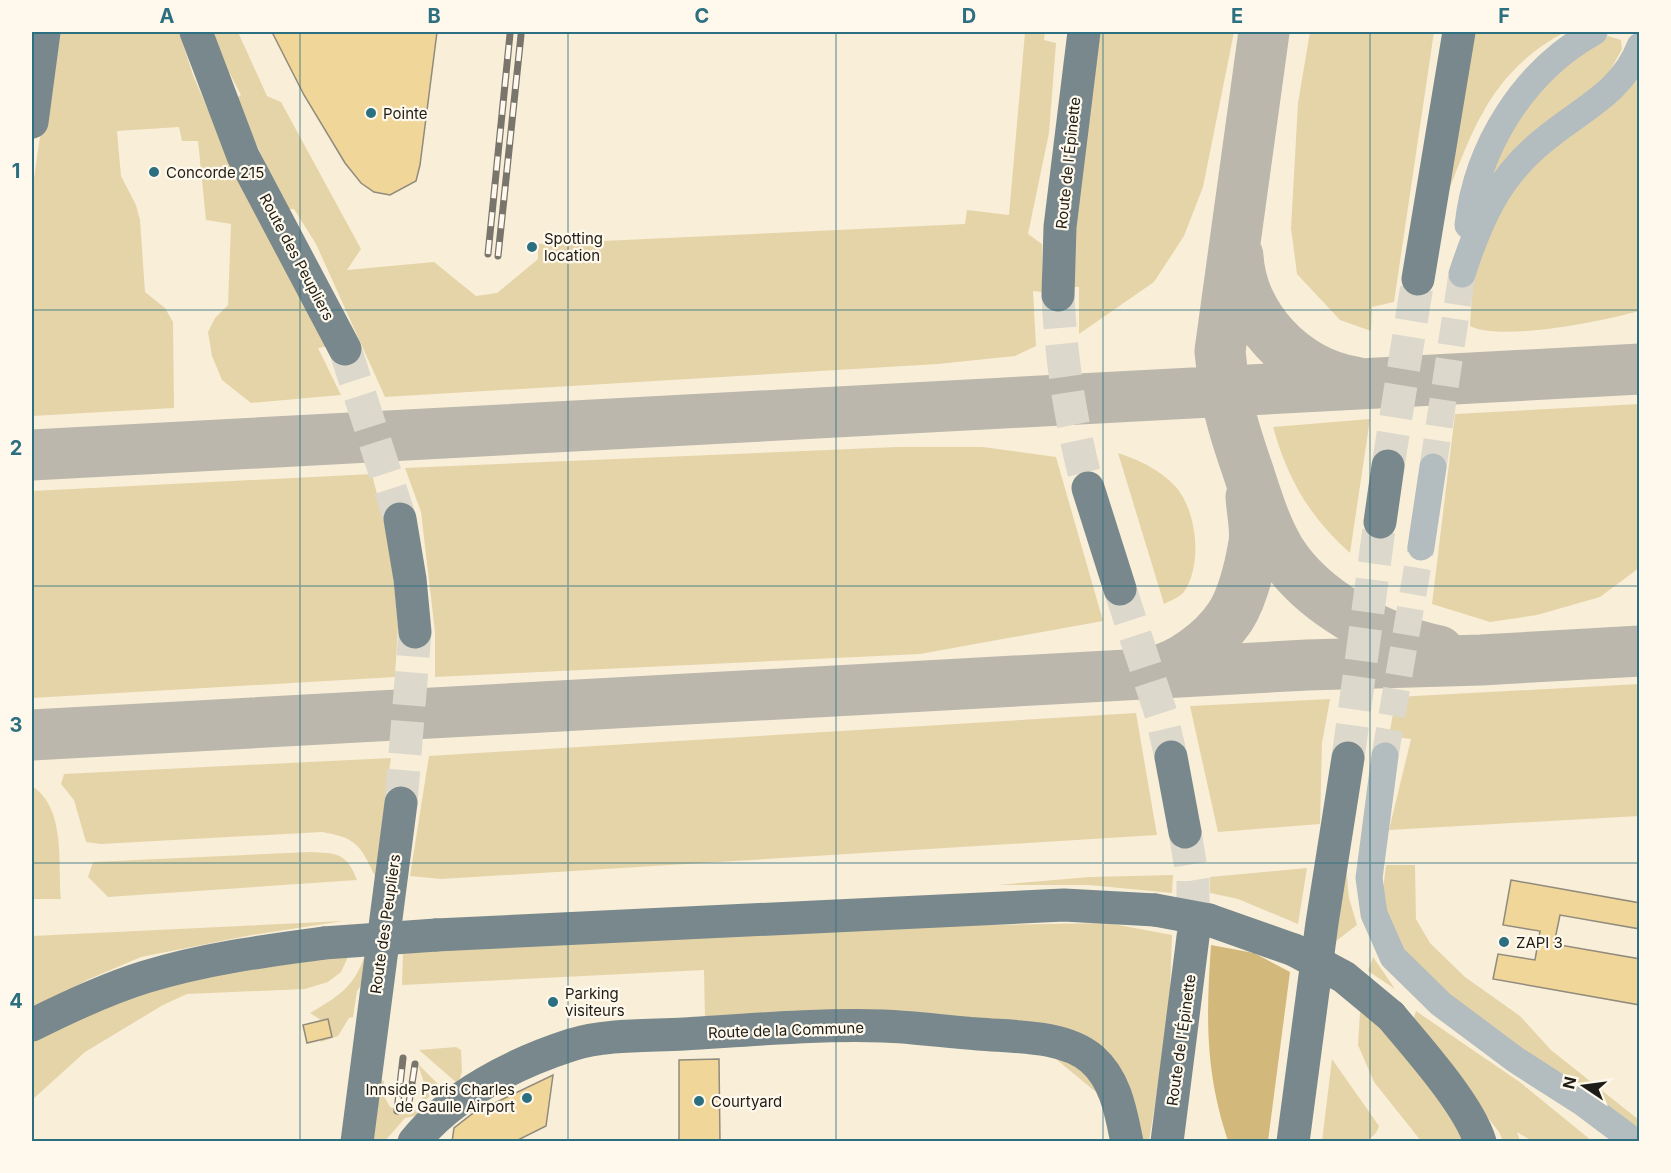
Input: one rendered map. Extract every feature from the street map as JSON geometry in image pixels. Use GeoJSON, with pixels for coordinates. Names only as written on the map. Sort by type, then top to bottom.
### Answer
{"type":"FeatureCollection","features":[{"type":"Feature","properties":{"kind":"main road"},"geometry":{"type":"LineString","coordinates":[[32,122],[44,32]]}},
{"type":"Feature","properties":{"kind":"main road","name":"Route des Peupliers"},"geometry":{"type":"LineString","coordinates":[[196,32],[243,156],[345,349]]}},
{"type":"Feature","properties":{"kind":"main road","name":"Route de l'Épinette"},"geometry":{"type":"LineString","coordinates":[[1058,295],[1060,226],[1084,32]]}},
{"type":"Feature","properties":{"kind":"main road"},"geometry":{"type":"LineString","coordinates":[[1418,279],[1457,34]]}},
{"type":"Feature","properties":{"kind":"main road"},"geometry":{"type":"LineString","coordinates":[[1380,522],[1388,466]]}},
{"type":"Feature","properties":{"kind":"main road"},"geometry":{"type":"LineString","coordinates":[[1088,488],[1120,589]]}},
{"type":"Feature","properties":{"kind":"main road"},"geometry":{"type":"LineString","coordinates":[[400,519],[410,579],[415,632]]}},
{"type":"Feature","properties":{"kind":"main road"},"geometry":{"type":"LineString","coordinates":[[1171,757],[1185,832]]}},
{"type":"Feature","properties":{"kind":"main road"},"geometry":{"type":"LineString","coordinates":[[1293,1142],[1322,923],[1348,758]]}},
{"type":"Feature","properties":{"kind":"main road","name":"Route des Peupliers"},"geometry":{"type":"LineString","coordinates":[[357,1142],[401,803]]}},
{"type":"Feature","properties":{"kind":"main road"},"geometry":{"type":"LineString","coordinates":[[32,1025],[93,996],[145,977],[235,955],[324,943],[1064,905],[1155,910],[1201,928],[1294,950],[1344,978],[1390,1016],[1426,1058],[1476,1127],[1480,1142]]}},
{"type":"Feature","properties":{"kind":"main road","name":"Route de l'Épinette"},"geometry":{"type":"LineString","coordinates":[[1167,1142],[1201,928]]}},
{"type":"Feature","properties":{"kind":"main road","name":"Route de la Commune"},"geometry":{"type":"LineString","coordinates":[[414,1142],[436,1119],[468,1094],[534,1059],[592,1040],[814,1026],[885,1026],[1026,1038],[1078,1050],[1097,1065],[1116,1095],[1127,1142]]}},
{"type":"Feature","properties":{"kind":"street"},"geometry":{"type":"LineString","coordinates":[[1594,32],[1555,57],[1522,93],[1496,133],[1482,163],[1470,206],[1462,274],[1478,227],[1490,201],[1514,169],[1544,140],[1602,99],[1619,83],[1640,46]]}},
{"type":"Feature","properties":{"kind":"street"},"geometry":{"type":"LineString","coordinates":[[1421,547],[1434,467]]}},
{"type":"Feature","properties":{"kind":"street"},"geometry":{"type":"LineString","coordinates":[[1385,756],[1369,878],[1377,921],[1393,957],[1440,1004],[1516,1060],[1583,1103],[1635,1142]]}},
{"type":"Feature","properties":{"kind":"street"},"geometry":{"type":"LineString","coordinates":[[1516,1060],[1609,1142]]}},
{"type":"Feature","properties":{"kind":"shaded area"},"geometry":{"type":"Polygon","coordinates":[[[32,32],[1639,32],[1639,1141],[32,1141],[32,32]]]}},
{"type":"Feature","properties":{"kind":"shaded area"},"geometry":{"type":"Polygon","coordinates":[[[55,32],[179,32],[193,75],[208,110],[329,346],[318,348],[341,395],[251,403],[222,380],[212,356],[208,332],[215,318],[228,305],[231,224],[206,220],[198,141],[182,141],[179,127],[117,131],[121,176],[136,205],[140,220],[145,292],[165,308],[173,322],[174,408],[32,416],[32,192],[55,32]]]}},
{"type":"Feature","properties":{"kind":"shaded area"},"geometry":{"type":"Polygon","coordinates":[[[210,32],[238,32],[267,96],[281,102],[361,249],[347,270],[434,262],[476,296],[497,293],[538,259],[538,244],[965,224],[967,210],[1009,215],[1025,32],[1045,32],[1044,40],[1056,43],[1049,133],[1028,234],[1042,244],[1042,292],[1033,291],[1036,346],[1015,356],[938,364],[385,397],[316,244],[294,209],[287,209],[235,99],[241,95],[230,74],[225,74],[210,32]]]}},
{"type":"Feature","properties":{"kind":"shaded area"},"geometry":{"type":"Polygon","coordinates":[[[1095,32],[1234,32],[1203,187],[1184,236],[1154,282],[1079,334],[1079,287],[1071,287],[1069,236],[1095,32]]]}},
{"type":"Feature","properties":{"kind":"shaded area"},"geometry":{"type":"Polygon","coordinates":[[[1310,32],[1434,32],[1394,302],[1372,307],[1371,331],[1340,320],[1297,274],[1291,228],[1298,103],[1310,32]]]}},
{"type":"Feature","properties":{"kind":"shaded area"},"geometry":{"type":"Polygon","coordinates":[[[1475,32],[1565,32],[1522,62],[1491,99],[1479,119],[1449,190],[1475,32]]]}},
{"type":"Feature","properties":{"kind":"shaded area"},"geometry":{"type":"Polygon","coordinates":[[[1608,36],[1621,40],[1622,49],[1604,82],[1482,191],[1525,99],[1597,41],[1608,36]]]}},
{"type":"Feature","properties":{"kind":"shaded area"},"geometry":{"type":"Polygon","coordinates":[[[1639,65],[1639,311],[1602,320],[1528,331],[1505,332],[1470,326],[1474,259],[1526,165],[1639,65]]]}},
{"type":"Feature","properties":{"kind":"shaded area"},"geometry":{"type":"Polygon","coordinates":[[[1639,404],[1639,568],[1600,597],[1537,615],[1490,622],[1432,604],[1455,414],[1639,404]]]}},
{"type":"Feature","properties":{"kind":"shaded area"},"geometry":{"type":"Polygon","coordinates":[[[1370,419],[1350,553],[1323,525],[1302,496],[1286,464],[1273,427],[1370,419]]]}},
{"type":"Feature","properties":{"kind":"shaded area"},"geometry":{"type":"Polygon","coordinates":[[[897,447],[983,447],[1056,457],[1103,621],[920,654],[435,677],[435,632],[421,512],[405,468],[897,447]]]}},
{"type":"Feature","properties":{"kind":"shaded area"},"geometry":{"type":"Polygon","coordinates":[[[1118,453],[1155,470],[1175,486],[1182,496],[1193,523],[1195,552],[1190,580],[1184,592],[1164,604],[1118,453]]]}},
{"type":"Feature","properties":{"kind":"shaded area"},"geometry":{"type":"Polygon","coordinates":[[[372,474],[391,550],[398,626],[395,677],[32,698],[32,491],[372,474]]]}},
{"type":"Feature","properties":{"kind":"shaded area"},"geometry":{"type":"Polygon","coordinates":[[[1639,684],[1639,816],[1389,830],[1411,739],[1389,736],[1396,697],[1639,684]]]}},
{"type":"Feature","properties":{"kind":"shaded area"},"geometry":{"type":"Polygon","coordinates":[[[1330,699],[1322,743],[1320,824],[1218,832],[1190,706],[1330,699]]]}},
{"type":"Feature","properties":{"kind":"shaded area"},"geometry":{"type":"Polygon","coordinates":[[[1136,713],[1157,835],[441,879],[410,876],[429,756],[1136,713]]]}},
{"type":"Feature","properties":{"kind":"shaded area"},"geometry":{"type":"Polygon","coordinates":[[[391,758],[375,876],[361,850],[350,840],[322,832],[101,844],[86,842],[74,800],[61,784],[64,774],[391,758]]]}},
{"type":"Feature","properties":{"kind":"shaded area"},"geometry":{"type":"Polygon","coordinates":[[[32,786],[43,796],[55,822],[58,837],[61,899],[32,899],[32,786]]]}},
{"type":"Feature","properties":{"kind":"shaded area"},"geometry":{"type":"Polygon","coordinates":[[[310,852],[340,856],[349,864],[357,880],[108,897],[88,877],[93,862],[310,852]]]}},
{"type":"Feature","properties":{"kind":"shaded area"},"geometry":{"type":"Polygon","coordinates":[[[1386,865],[1415,865],[1416,919],[1430,943],[1465,977],[1520,1016],[1551,1050],[1639,1120],[1639,1137],[1428,982],[1402,955],[1382,899],[1386,865]]]}},
{"type":"Feature","properties":{"kind":"shaded area"},"geometry":{"type":"Polygon","coordinates":[[[1346,866],[1349,898],[1357,925],[1336,941],[1346,866]]]}},
{"type":"Feature","properties":{"kind":"shaded area"},"geometry":{"type":"Polygon","coordinates":[[[1307,868],[1298,924],[1238,899],[1210,893],[1210,877],[1307,868]]]}},
{"type":"Feature","properties":{"kind":"shaded area"},"geometry":{"type":"Polygon","coordinates":[[[1173,875],[1172,893],[1089,885],[997,885],[1090,877],[1173,875]]]}},
{"type":"Feature","properties":{"kind":"shaded area"},"geometry":{"type":"Polygon","coordinates":[[[343,921],[252,935],[141,957],[87,980],[32,1012],[32,936],[343,921]]]}},
{"type":"Feature","properties":{"kind":"shaded area"},"geometry":{"type":"Polygon","coordinates":[[[1108,923],[1172,935],[1169,1017],[1149,1141],[1137,1141],[1108,1102],[1045,1050],[705,1019],[704,970],[402,985],[403,952],[914,926],[1108,923]]]}},
{"type":"Feature","properties":{"kind":"shaded area"},"geometry":{"type":"Polygon","coordinates":[[[1211,945],[1254,953],[1290,972],[1268,1141],[1228,1141],[1220,1116],[1209,1044],[1208,996],[1211,945]]]}},
{"type":"Feature","properties":{"kind":"shaded area"},"geometry":{"type":"Polygon","coordinates":[[[365,955],[364,982],[357,991],[353,1017],[349,1018],[338,1036],[321,1042],[320,1040],[332,1037],[328,1019],[321,1020],[310,1013],[344,990],[356,975],[365,955]]]}},
{"type":"Feature","properties":{"kind":"shaded area"},"geometry":{"type":"Polygon","coordinates":[[[348,957],[341,972],[328,982],[305,989],[187,994],[163,1005],[85,1052],[32,1100],[32,1041],[48,1030],[206,969],[348,957]]]}},
{"type":"Feature","properties":{"kind":"shaded area"},"geometry":{"type":"Polygon","coordinates":[[[1373,957],[1395,989],[1368,971],[1373,957]]]}},
{"type":"Feature","properties":{"kind":"shaded area"},"geometry":{"type":"Polygon","coordinates":[[[1416,1011],[1521,1083],[1592,1141],[1532,1141],[1517,1132],[1520,1141],[1503,1141],[1499,1132],[1413,1021],[1416,1011]]]}},
{"type":"Feature","properties":{"kind":"shaded area"},"geometry":{"type":"Polygon","coordinates":[[[1360,1012],[1377,1025],[1407,1055],[1467,1141],[1421,1141],[1374,1082],[1358,1045],[1360,1012]]]}},
{"type":"Feature","properties":{"kind":"shaded area"},"geometry":{"type":"Polygon","coordinates":[[[456,1047],[461,1050],[462,1072],[458,1084],[419,1050],[456,1047]]]}},
{"type":"Feature","properties":{"kind":"shaded area"},"geometry":{"type":"Polygon","coordinates":[[[1332,1059],[1379,1126],[1370,1138],[1363,1141],[1347,1143],[1322,1141],[1332,1059]]]}},
{"type":"Feature","properties":{"kind":"shaded area"},"geometry":{"type":"Polygon","coordinates":[[[418,1064],[439,1085],[439,1089],[420,1104],[425,1086],[418,1064]]]}},
{"type":"Feature","properties":{"kind":"shaded area"},"geometry":{"type":"Polygon","coordinates":[[[375,1079],[384,1081],[385,1098],[390,1107],[402,1111],[411,1107],[420,1115],[405,1118],[385,1141],[366,1142],[375,1079]]]}},
{"type":"Feature","properties":{"kind":"building","name":"Pointe"},"geometry":{"type":"Polygon","coordinates":[[[272,32],[437,32],[416,181],[390,195],[374,192],[361,183],[345,163],[304,95],[272,32]]]}},
{"type":"Feature","properties":{"kind":"building","name":"ZAPI 3"},"geometry":{"type":"Polygon","coordinates":[[[1511,880],[1640,903],[1640,929],[1560,915],[1554,944],[1640,959],[1640,1005],[1493,979],[1498,954],[1535,960],[1540,931],[1503,925],[1511,880]]]}},
{"type":"Feature","properties":{"kind":"building"},"geometry":{"type":"Polygon","coordinates":[[[328,1019],[332,1037],[307,1043],[303,1025],[328,1019]]]}},
{"type":"Feature","properties":{"kind":"building","name":"Courtyard"},"geometry":{"type":"Polygon","coordinates":[[[719,1059],[720,1142],[679,1142],[679,1060],[719,1059]]]}},
{"type":"Feature","properties":{"kind":"building","name":"Innside Paris Charles de Gaulle Airport"},"geometry":{"type":"Polygon","coordinates":[[[553,1075],[546,1126],[514,1142],[452,1142],[454,1128],[472,1114],[553,1075]]]}},
{"type":"Feature","properties":{"kind":"taxiway"},"geometry":{"type":"LineString","coordinates":[[1264,32],[1220,351],[1224,383],[1234,426],[1266,522],[1280,551],[1294,569],[1329,602],[1350,616],[1394,637],[1439,651]]}},
{"type":"Feature","properties":{"kind":"taxiway"},"geometry":{"type":"LineString","coordinates":[[1238,256],[1241,279],[1249,300],[1260,320],[1275,338],[1311,367],[1333,377],[1355,382]]}},
{"type":"Feature","properties":{"kind":"taxiway"},"geometry":{"type":"LineString","coordinates":[[32,455],[1640,369]]}},
{"type":"Feature","properties":{"kind":"taxiway"},"geometry":{"type":"LineString","coordinates":[[1152,672],[1163,669],[1196,652],[1215,635],[1235,609],[1245,581],[1254,543],[1251,497]]}},
{"type":"Feature","properties":{"kind":"taxiway"},"geometry":{"type":"LineString","coordinates":[[32,735],[1307,665],[1481,660],[1640,651]]}},
{"type":"Feature","properties":{"kind":"tunnel"},"geometry":{"type":"LineString","coordinates":[[1433,467],[1462,274]]}},
{"type":"Feature","properties":{"kind":"tunnel"},"geometry":{"type":"LineString","coordinates":[[1388,466],[1418,279]]}},
{"type":"Feature","properties":{"kind":"tunnel"},"geometry":{"type":"LineString","coordinates":[[1058,295],[1068,392],[1088,488]]}},
{"type":"Feature","properties":{"kind":"tunnel"},"geometry":{"type":"LineString","coordinates":[[345,349],[400,519]]}},
{"type":"Feature","properties":{"kind":"tunnel"},"geometry":{"type":"LineString","coordinates":[[1348,758],[1380,522]]}},
{"type":"Feature","properties":{"kind":"tunnel"},"geometry":{"type":"LineString","coordinates":[[1385,756],[1421,547]]}},
{"type":"Feature","properties":{"kind":"tunnel"},"geometry":{"type":"LineString","coordinates":[[1120,589],[1161,714],[1171,757]]}},
{"type":"Feature","properties":{"kind":"tunnel"},"geometry":{"type":"LineString","coordinates":[[401,803],[415,632]]}},
{"type":"Feature","properties":{"kind":"tunnel"},"geometry":{"type":"LineString","coordinates":[[1185,832],[1193,881],[1193,937]]}},
{"type":"Feature","properties":{"kind":"railway"},"geometry":{"type":"LineString","coordinates":[[488,254],[510,34]]}},
{"type":"Feature","properties":{"kind":"railway"},"geometry":{"type":"LineString","coordinates":[[498,256],[521,35]]}},
{"type":"Feature","properties":{"kind":"railway"},"geometry":{"type":"LineString","coordinates":[[397,1111],[403,1058]]}},
{"type":"Feature","properties":{"kind":"railway"},"geometry":{"type":"LineString","coordinates":[[408,1109],[415,1064]]}},
{"type":"Feature","properties":{"kind":"place","name":"Pointe"},"geometry":{"type":"Point","coordinates":[371,113]}},
{"type":"Feature","properties":{"kind":"place","name":"Concorde 215"},"geometry":{"type":"Point","coordinates":[154,172]}},
{"type":"Feature","properties":{"kind":"place","name":"Spotting location"},"geometry":{"type":"Point","coordinates":[532,247]}},
{"type":"Feature","properties":{"kind":"place","name":"ZAPI 3"},"geometry":{"type":"Point","coordinates":[1504,942]}},
{"type":"Feature","properties":{"kind":"place","name":"Parking visiteurs"},"geometry":{"type":"Point","coordinates":[553,1002]}},
{"type":"Feature","properties":{"kind":"place","name":"Innside Paris Charles de Gaulle Airport"},"geometry":{"type":"Point","coordinates":[527,1098]}},
{"type":"Feature","properties":{"kind":"place","name":"Courtyard"},"geometry":{"type":"Point","coordinates":[699,1101]}}]}
